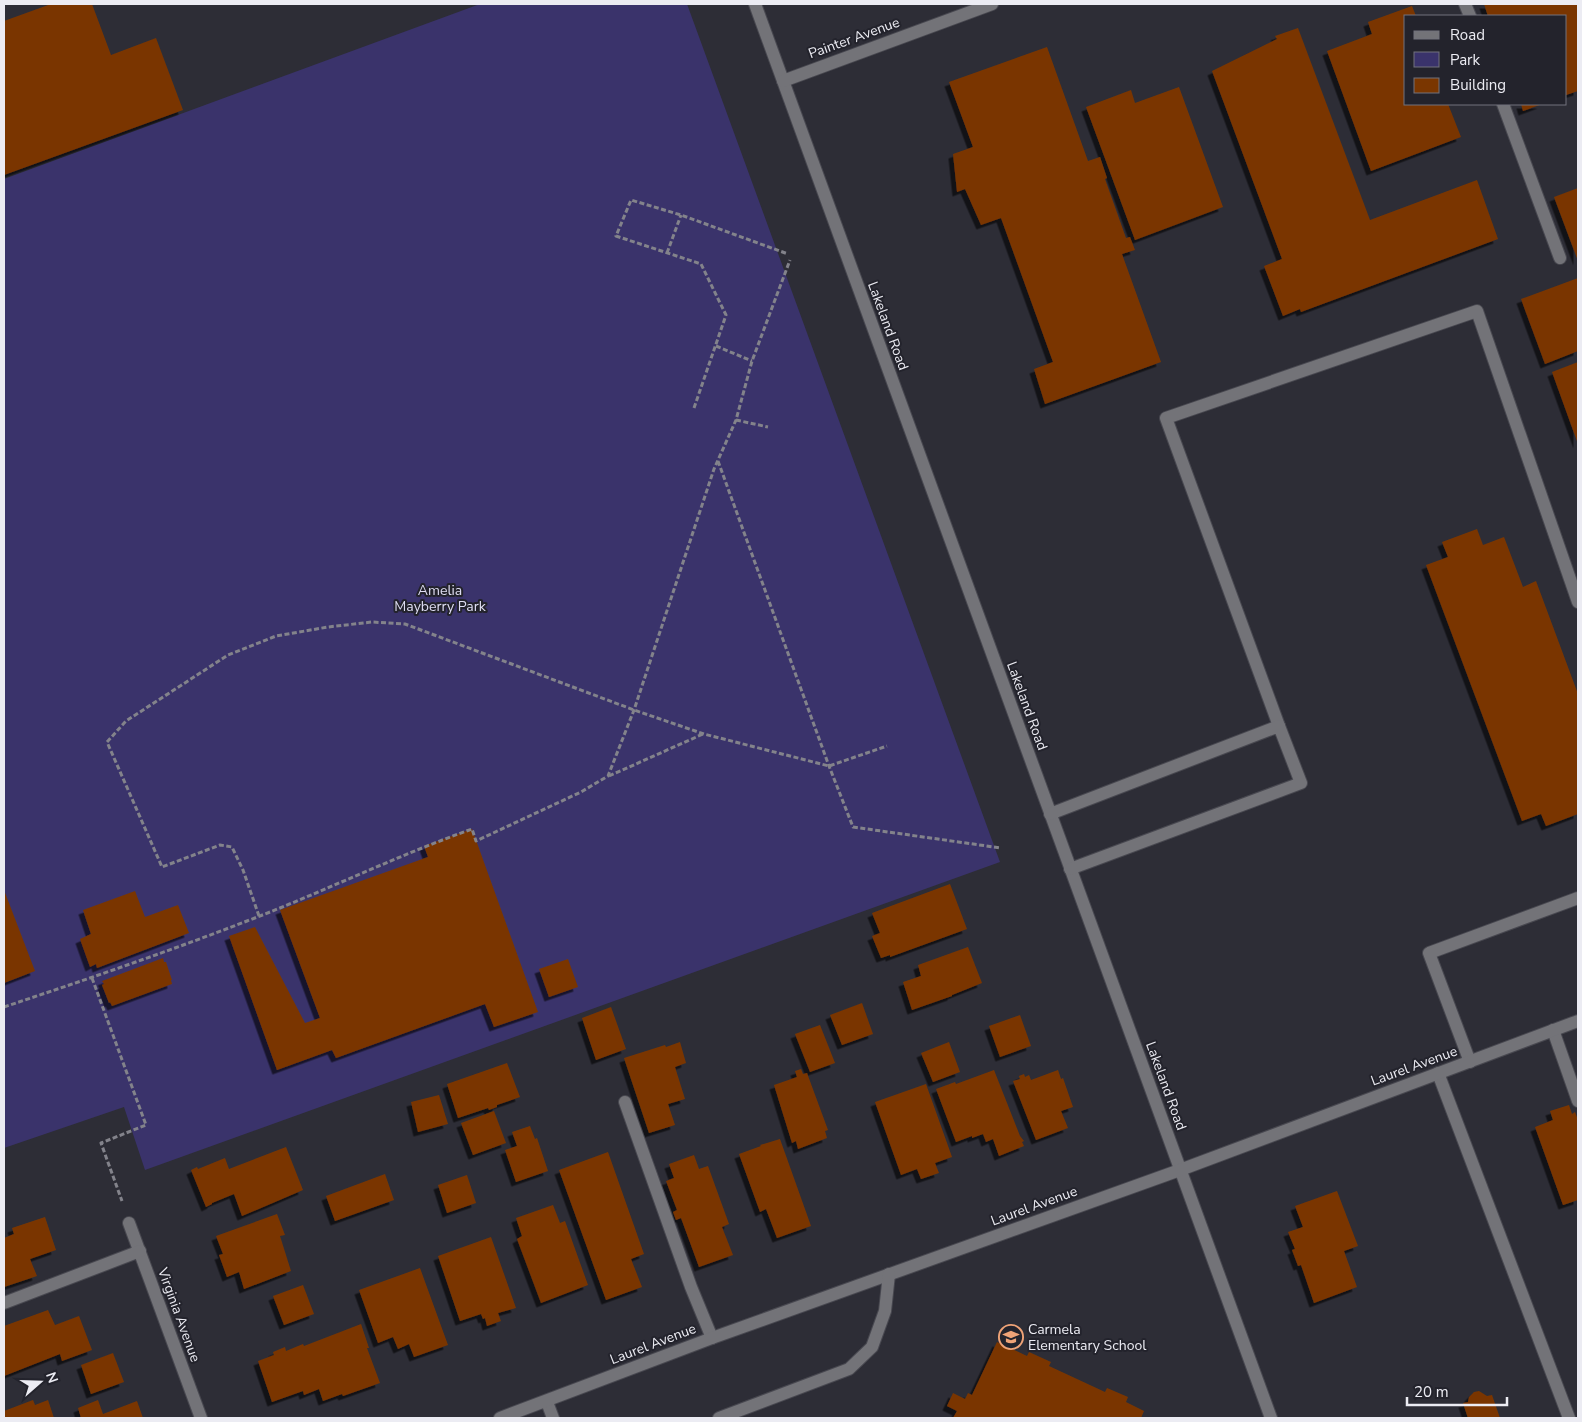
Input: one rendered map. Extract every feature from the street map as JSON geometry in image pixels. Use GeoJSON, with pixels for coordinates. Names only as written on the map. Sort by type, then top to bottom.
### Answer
{"type":"FeatureCollection","features":[{"type":"Feature","properties":{"kind":"street","name":"Lakeland Road"},"geometry":{"type":"LineString","coordinates":[[754,4],[1271,1418]]}},
{"type":"Feature","properties":{"kind":"street","name":"Painter Avenue"},"geometry":{"type":"LineString","coordinates":[[783,80],[992,4]]}},
{"type":"Feature","properties":{"kind":"street"},"geometry":{"type":"LineString","coordinates":[[1502,105],[1560,258]]}},
{"type":"Feature","properties":{"kind":"street"},"geometry":{"type":"LineString","coordinates":[[1070,869],[1301,783],[1166,418],[1477,311],[1578,602]]}},
{"type":"Feature","properties":{"kind":"street"},"geometry":{"type":"LineString","coordinates":[[1050,814],[1279,726]]}},
{"type":"Feature","properties":{"kind":"street"},"geometry":{"type":"LineString","coordinates":[[1470,1062],[1429,953],[1578,898]]}},
{"type":"Feature","properties":{"kind":"street","name":"Laurel Avenue"},"geometry":{"type":"LineString","coordinates":[[500,1418],[547,1402],[712,1338],[1180,1170],[1578,1021]]}},
{"type":"Feature","properties":{"kind":"street"},"geometry":{"type":"LineString","coordinates":[[1553,1030],[1578,1102]]}},
{"type":"Feature","properties":{"kind":"street"},"geometry":{"type":"LineString","coordinates":[[1438,1073],[1569,1418]]}},
{"type":"Feature","properties":{"kind":"street"},"geometry":{"type":"LineString","coordinates":[[626,1102],[690,1287],[712,1338]]}},
{"type":"Feature","properties":{"kind":"street","name":"Virginia Avenue"},"geometry":{"type":"LineString","coordinates":[[130,1222],[201,1418]]}},
{"type":"Feature","properties":{"kind":"street"},"geometry":{"type":"LineString","coordinates":[[4,1303],[140,1251]]}},
{"type":"Feature","properties":{"kind":"street"},"geometry":{"type":"LineString","coordinates":[[719,1418],[849,1369],[872,1347],[885,1311],[889,1274]]}},
{"type":"Feature","properties":{"kind":"street"},"geometry":{"type":"LineString","coordinates":[[547,1402],[553,1418]]}},
{"type":"Feature","properties":{"kind":"path"},"geometry":{"type":"LineString","coordinates":[[694,408],[726,315],[701,264],[616,236],[630,200],[681,215],[788,254]]}},
{"type":"Feature","properties":{"kind":"path"},"geometry":{"type":"LineString","coordinates":[[667,253],[681,215]]}},
{"type":"Feature","properties":{"kind":"path"},"geometry":{"type":"LineString","coordinates":[[608,776],[634,710],[718,460],[736,420],[752,361],[790,260]]}},
{"type":"Feature","properties":{"kind":"path"},"geometry":{"type":"LineString","coordinates":[[716,346],[752,361]]}},
{"type":"Feature","properties":{"kind":"path"},"geometry":{"type":"LineString","coordinates":[[736,420],[768,427]]}},
{"type":"Feature","properties":{"kind":"path"},"geometry":{"type":"LineString","coordinates":[[718,460],[853,827],[1001,848]]}},
{"type":"Feature","properties":{"kind":"path"},"geometry":{"type":"LineString","coordinates":[[258,916],[243,870],[232,847],[220,846],[162,866],[106,742],[126,721],[228,655],[276,636],[372,622],[405,624],[634,710],[704,734],[829,766],[887,746]]}},
{"type":"Feature","properties":{"kind":"path"},"geometry":{"type":"LineString","coordinates":[[4,1006],[92,978],[258,916],[424,846],[472,829],[476,841],[581,792],[608,776],[704,734]]}},
{"type":"Feature","properties":{"kind":"path"},"geometry":{"type":"LineString","coordinates":[[92,978],[146,1125],[100,1143],[130,1222]]}},
{"type":"Feature","properties":{"kind":"green space","name":"Amelia Mayberry Park"},"geometry":{"type":"Polygon","coordinates":[[[480,4],[687,4],[1000,862],[145,1170],[124,1107],[4,1148],[4,179],[480,4]]]}},
{"type":"Feature","properties":{"kind":"building"},"geometry":{"type":"Polygon","coordinates":[[[51,4],[92,4],[111,55],[156,38],[183,110],[4,175],[4,21],[51,4]]]}},
{"type":"Feature","properties":{"kind":"building"},"geometry":{"type":"Polygon","coordinates":[[[1484,4],[1577,4],[1578,91],[1567,95],[1567,15],[1488,15],[1484,4]]]}},
{"type":"Feature","properties":{"kind":"building"},"geometry":{"type":"Polygon","coordinates":[[[1412,6],[1416,15],[1404,15],[1404,105],[1448,105],[1461,137],[1371,171],[1327,51],[1372,34],[1368,22],[1412,6]]]}},
{"type":"Feature","properties":{"kind":"building"},"geometry":{"type":"Polygon","coordinates":[[[1298,28],[1370,220],[1477,180],[1498,239],[1301,312],[1300,309],[1283,316],[1264,266],[1282,259],[1212,71],[1277,39],[1275,36],[1298,28]]]}},
{"type":"Feature","properties":{"kind":"building"},"geometry":{"type":"Polygon","coordinates":[[[1047,47],[1088,161],[1100,157],[1107,178],[1105,179],[1126,238],[1130,237],[1135,250],[1122,254],[1161,362],[1045,404],[1034,369],[1053,362],[1001,218],[981,225],[965,189],[957,192],[953,154],[973,147],[949,82],[1047,47]]]}},
{"type":"Feature","properties":{"kind":"building"},"geometry":{"type":"Polygon","coordinates":[[[1179,87],[1223,207],[1135,240],[1086,107],[1131,90],[1135,103],[1179,87]]]}},
{"type":"Feature","properties":{"kind":"building"},"geometry":{"type":"Polygon","coordinates":[[[1521,105],[1539,105],[1523,111],[1521,105]]]}},
{"type":"Feature","properties":{"kind":"building"},"geometry":{"type":"Polygon","coordinates":[[[1578,188],[1578,261],[1554,197],[1578,188]]]}},
{"type":"Feature","properties":{"kind":"building"},"geometry":{"type":"Polygon","coordinates":[[[1578,278],[1578,351],[1545,364],[1521,299],[1578,278]]]}},
{"type":"Feature","properties":{"kind":"building"},"geometry":{"type":"Polygon","coordinates":[[[1578,362],[1578,444],[1552,372],[1578,362]]]}},
{"type":"Feature","properties":{"kind":"building"},"geometry":{"type":"Polygon","coordinates":[[[1477,529],[1483,545],[1504,537],[1523,587],[1536,581],[1578,694],[1578,814],[1546,826],[1541,814],[1522,821],[1426,565],[1448,557],[1442,542],[1477,529]]]}},
{"type":"Feature","properties":{"kind":"building"},"geometry":{"type":"Polygon","coordinates":[[[472,829],[538,1012],[494,1027],[485,1004],[336,1058],[332,1050],[277,1070],[229,936],[255,927],[305,1023],[320,1018],[280,910],[428,857],[424,846],[472,829]]]}},
{"type":"Feature","properties":{"kind":"building"},"geometry":{"type":"Polygon","coordinates":[[[950,884],[967,929],[890,957],[890,955],[881,958],[872,936],[880,933],[872,913],[950,884]]]}},
{"type":"Feature","properties":{"kind":"building"},"geometry":{"type":"Polygon","coordinates":[[[4,890],[35,971],[4,983],[4,890]]]}},
{"type":"Feature","properties":{"kind":"building"},"geometry":{"type":"Polygon","coordinates":[[[135,891],[145,917],[178,905],[189,933],[97,968],[96,964],[90,967],[80,939],[91,934],[83,910],[135,891]]]}},
{"type":"Feature","properties":{"kind":"building"},"geometry":{"type":"Polygon","coordinates":[[[968,947],[982,983],[912,1010],[903,982],[921,976],[918,965],[968,947]]]}},
{"type":"Feature","properties":{"kind":"building"},"geometry":{"type":"Polygon","coordinates":[[[163,958],[164,962],[166,962],[172,984],[112,1006],[109,1003],[102,981],[163,958]]]}},
{"type":"Feature","properties":{"kind":"building"},"geometry":{"type":"Polygon","coordinates":[[[568,959],[578,987],[549,997],[539,969],[568,959]]]}},
{"type":"Feature","properties":{"kind":"building"},"geometry":{"type":"Polygon","coordinates":[[[862,1003],[873,1034],[842,1045],[830,1015],[862,1003]]]}},
{"type":"Feature","properties":{"kind":"building"},"geometry":{"type":"Polygon","coordinates":[[[611,1007],[626,1049],[596,1060],[582,1018],[611,1007]]]}},
{"type":"Feature","properties":{"kind":"building"},"geometry":{"type":"Polygon","coordinates":[[[1020,1015],[1031,1046],[1000,1057],[989,1026],[1020,1015]]]}},
{"type":"Feature","properties":{"kind":"building"},"geometry":{"type":"Polygon","coordinates":[[[820,1025],[835,1063],[810,1072],[795,1034],[820,1025]]]}},
{"type":"Feature","properties":{"kind":"building"},"geometry":{"type":"Polygon","coordinates":[[[680,1042],[686,1063],[675,1067],[685,1099],[668,1104],[675,1125],[649,1133],[624,1058],[680,1042]]]}},
{"type":"Feature","properties":{"kind":"building"},"geometry":{"type":"Polygon","coordinates":[[[949,1042],[960,1072],[933,1082],[921,1053],[949,1042]]]}},
{"type":"Feature","properties":{"kind":"building"},"geometry":{"type":"Polygon","coordinates":[[[507,1063],[520,1097],[497,1105],[497,1107],[489,1110],[488,1108],[458,1118],[447,1084],[507,1063]]]}},
{"type":"Feature","properties":{"kind":"building"},"geometry":{"type":"Polygon","coordinates":[[[801,1069],[803,1074],[807,1073],[828,1130],[825,1131],[827,1138],[798,1149],[796,1141],[792,1143],[774,1085],[797,1077],[795,1071],[801,1069]]]}},
{"type":"Feature","properties":{"kind":"building"},"geometry":{"type":"Polygon","coordinates":[[[994,1070],[1020,1136],[1024,1141],[1022,1142],[1024,1146],[999,1156],[993,1139],[986,1142],[983,1134],[956,1142],[936,1089],[994,1070]]]}},
{"type":"Feature","properties":{"kind":"building"},"geometry":{"type":"Polygon","coordinates":[[[1058,1070],[1061,1079],[1063,1078],[1073,1107],[1061,1111],[1068,1128],[1036,1140],[1013,1081],[1020,1079],[1019,1076],[1024,1074],[1025,1077],[1029,1075],[1031,1080],[1058,1070]]]}},
{"type":"Feature","properties":{"kind":"building"},"geometry":{"type":"Polygon","coordinates":[[[926,1084],[952,1157],[935,1163],[939,1173],[921,1179],[917,1169],[901,1175],[875,1102],[926,1084]]]}},
{"type":"Feature","properties":{"kind":"building"},"geometry":{"type":"Polygon","coordinates":[[[439,1095],[448,1124],[418,1132],[411,1102],[439,1095]]]}},
{"type":"Feature","properties":{"kind":"building"},"geometry":{"type":"Polygon","coordinates":[[[1569,1105],[1572,1114],[1575,1112],[1578,1120],[1578,1200],[1563,1205],[1535,1127],[1553,1120],[1550,1111],[1569,1105]]]}},
{"type":"Feature","properties":{"kind":"building"},"geometry":{"type":"Polygon","coordinates":[[[494,1111],[506,1143],[473,1155],[461,1123],[494,1111]]]}},
{"type":"Feature","properties":{"kind":"building"},"geometry":{"type":"Polygon","coordinates":[[[530,1126],[535,1139],[537,1138],[548,1171],[516,1182],[505,1150],[517,1146],[512,1132],[530,1126]]]}},
{"type":"Feature","properties":{"kind":"building"},"geometry":{"type":"Polygon","coordinates":[[[780,1139],[811,1226],[777,1238],[766,1209],[760,1212],[739,1154],[780,1139]]]}},
{"type":"Feature","properties":{"kind":"building"},"geometry":{"type":"Polygon","coordinates":[[[286,1147],[303,1190],[242,1216],[234,1194],[206,1207],[191,1170],[225,1158],[229,1169],[286,1147]]]}},
{"type":"Feature","properties":{"kind":"building"},"geometry":{"type":"Polygon","coordinates":[[[608,1152],[644,1254],[631,1259],[642,1287],[606,1300],[559,1170],[608,1152]]]}},
{"type":"Feature","properties":{"kind":"building"},"geometry":{"type":"Polygon","coordinates":[[[694,1155],[699,1169],[708,1166],[729,1224],[722,1227],[733,1255],[699,1267],[681,1218],[676,1220],[673,1212],[677,1210],[666,1181],[674,1178],[669,1164],[694,1155]]]}},
{"type":"Feature","properties":{"kind":"building"},"geometry":{"type":"Polygon","coordinates":[[[385,1174],[394,1200],[335,1221],[326,1196],[385,1174]]]}},
{"type":"Feature","properties":{"kind":"building"},"geometry":{"type":"Polygon","coordinates":[[[467,1175],[476,1203],[447,1213],[438,1185],[467,1175]]]}},
{"type":"Feature","properties":{"kind":"building"},"geometry":{"type":"Polygon","coordinates":[[[1337,1191],[1358,1246],[1344,1251],[1357,1287],[1314,1303],[1301,1265],[1298,1266],[1292,1250],[1295,1249],[1288,1232],[1303,1227],[1295,1206],[1337,1191]]]}},
{"type":"Feature","properties":{"kind":"building"},"geometry":{"type":"Polygon","coordinates":[[[553,1205],[560,1223],[565,1221],[588,1285],[541,1303],[517,1239],[522,1236],[516,1218],[553,1205]]]}},
{"type":"Feature","properties":{"kind":"building"},"geometry":{"type":"Polygon","coordinates":[[[277,1214],[285,1235],[280,1236],[291,1271],[244,1289],[239,1272],[227,1277],[219,1255],[223,1254],[216,1236],[277,1214]]]}},
{"type":"Feature","properties":{"kind":"building"},"geometry":{"type":"Polygon","coordinates":[[[45,1217],[56,1250],[30,1259],[37,1276],[4,1287],[4,1238],[14,1234],[12,1228],[45,1217]]]}},
{"type":"Feature","properties":{"kind":"building"},"geometry":{"type":"Polygon","coordinates":[[[491,1237],[516,1308],[498,1313],[501,1321],[487,1326],[485,1318],[483,1319],[481,1314],[460,1321],[438,1256],[491,1237]]]}},
{"type":"Feature","properties":{"kind":"building"},"geometry":{"type":"Polygon","coordinates":[[[420,1268],[448,1345],[414,1357],[409,1344],[398,1349],[393,1337],[378,1343],[359,1290],[420,1268]]]}},
{"type":"Feature","properties":{"kind":"building"},"geometry":{"type":"Polygon","coordinates":[[[303,1285],[314,1314],[284,1325],[273,1296],[303,1285]]]}},
{"type":"Feature","properties":{"kind":"building"},"geometry":{"type":"Polygon","coordinates":[[[48,1310],[55,1325],[79,1316],[92,1350],[62,1361],[60,1354],[4,1376],[4,1326],[48,1310]]]}},
{"type":"Feature","properties":{"kind":"building"},"geometry":{"type":"Polygon","coordinates":[[[361,1324],[369,1348],[367,1348],[380,1383],[323,1401],[319,1389],[304,1395],[303,1391],[272,1402],[258,1361],[274,1355],[273,1352],[285,1347],[286,1351],[303,1344],[304,1346],[361,1324]]]}},
{"type":"Feature","properties":{"kind":"building"},"geometry":{"type":"Polygon","coordinates":[[[997,1342],[1027,1356],[1029,1352],[1051,1362],[1049,1366],[1105,1392],[1107,1388],[1128,1397],[1126,1402],[1144,1411],[1141,1418],[953,1418],[957,1411],[947,1406],[953,1393],[965,1399],[968,1393],[972,1395],[997,1342]]]}},
{"type":"Feature","properties":{"kind":"building"},"geometry":{"type":"Polygon","coordinates":[[[113,1353],[124,1382],[91,1394],[81,1365],[113,1353]]]}},
{"type":"Feature","properties":{"kind":"building"},"geometry":{"type":"Polygon","coordinates":[[[1479,1391],[1487,1396],[1492,1395],[1500,1418],[1468,1418],[1463,1403],[1468,1402],[1469,1397],[1474,1392],[1479,1391]]]}},
{"type":"Feature","properties":{"kind":"building"},"geometry":{"type":"Polygon","coordinates":[[[33,1400],[35,1405],[48,1400],[54,1418],[4,1418],[4,1411],[33,1400]]]}},
{"type":"Feature","properties":{"kind":"building"},"geometry":{"type":"Polygon","coordinates":[[[98,1400],[103,1414],[137,1401],[143,1418],[81,1418],[78,1408],[98,1400]]]}},
{"type":"Feature","properties":{"kind":"place","name":"Carmela Elementary School"},"geometry":{"type":"Point","coordinates":[1011,1337]}}]}
